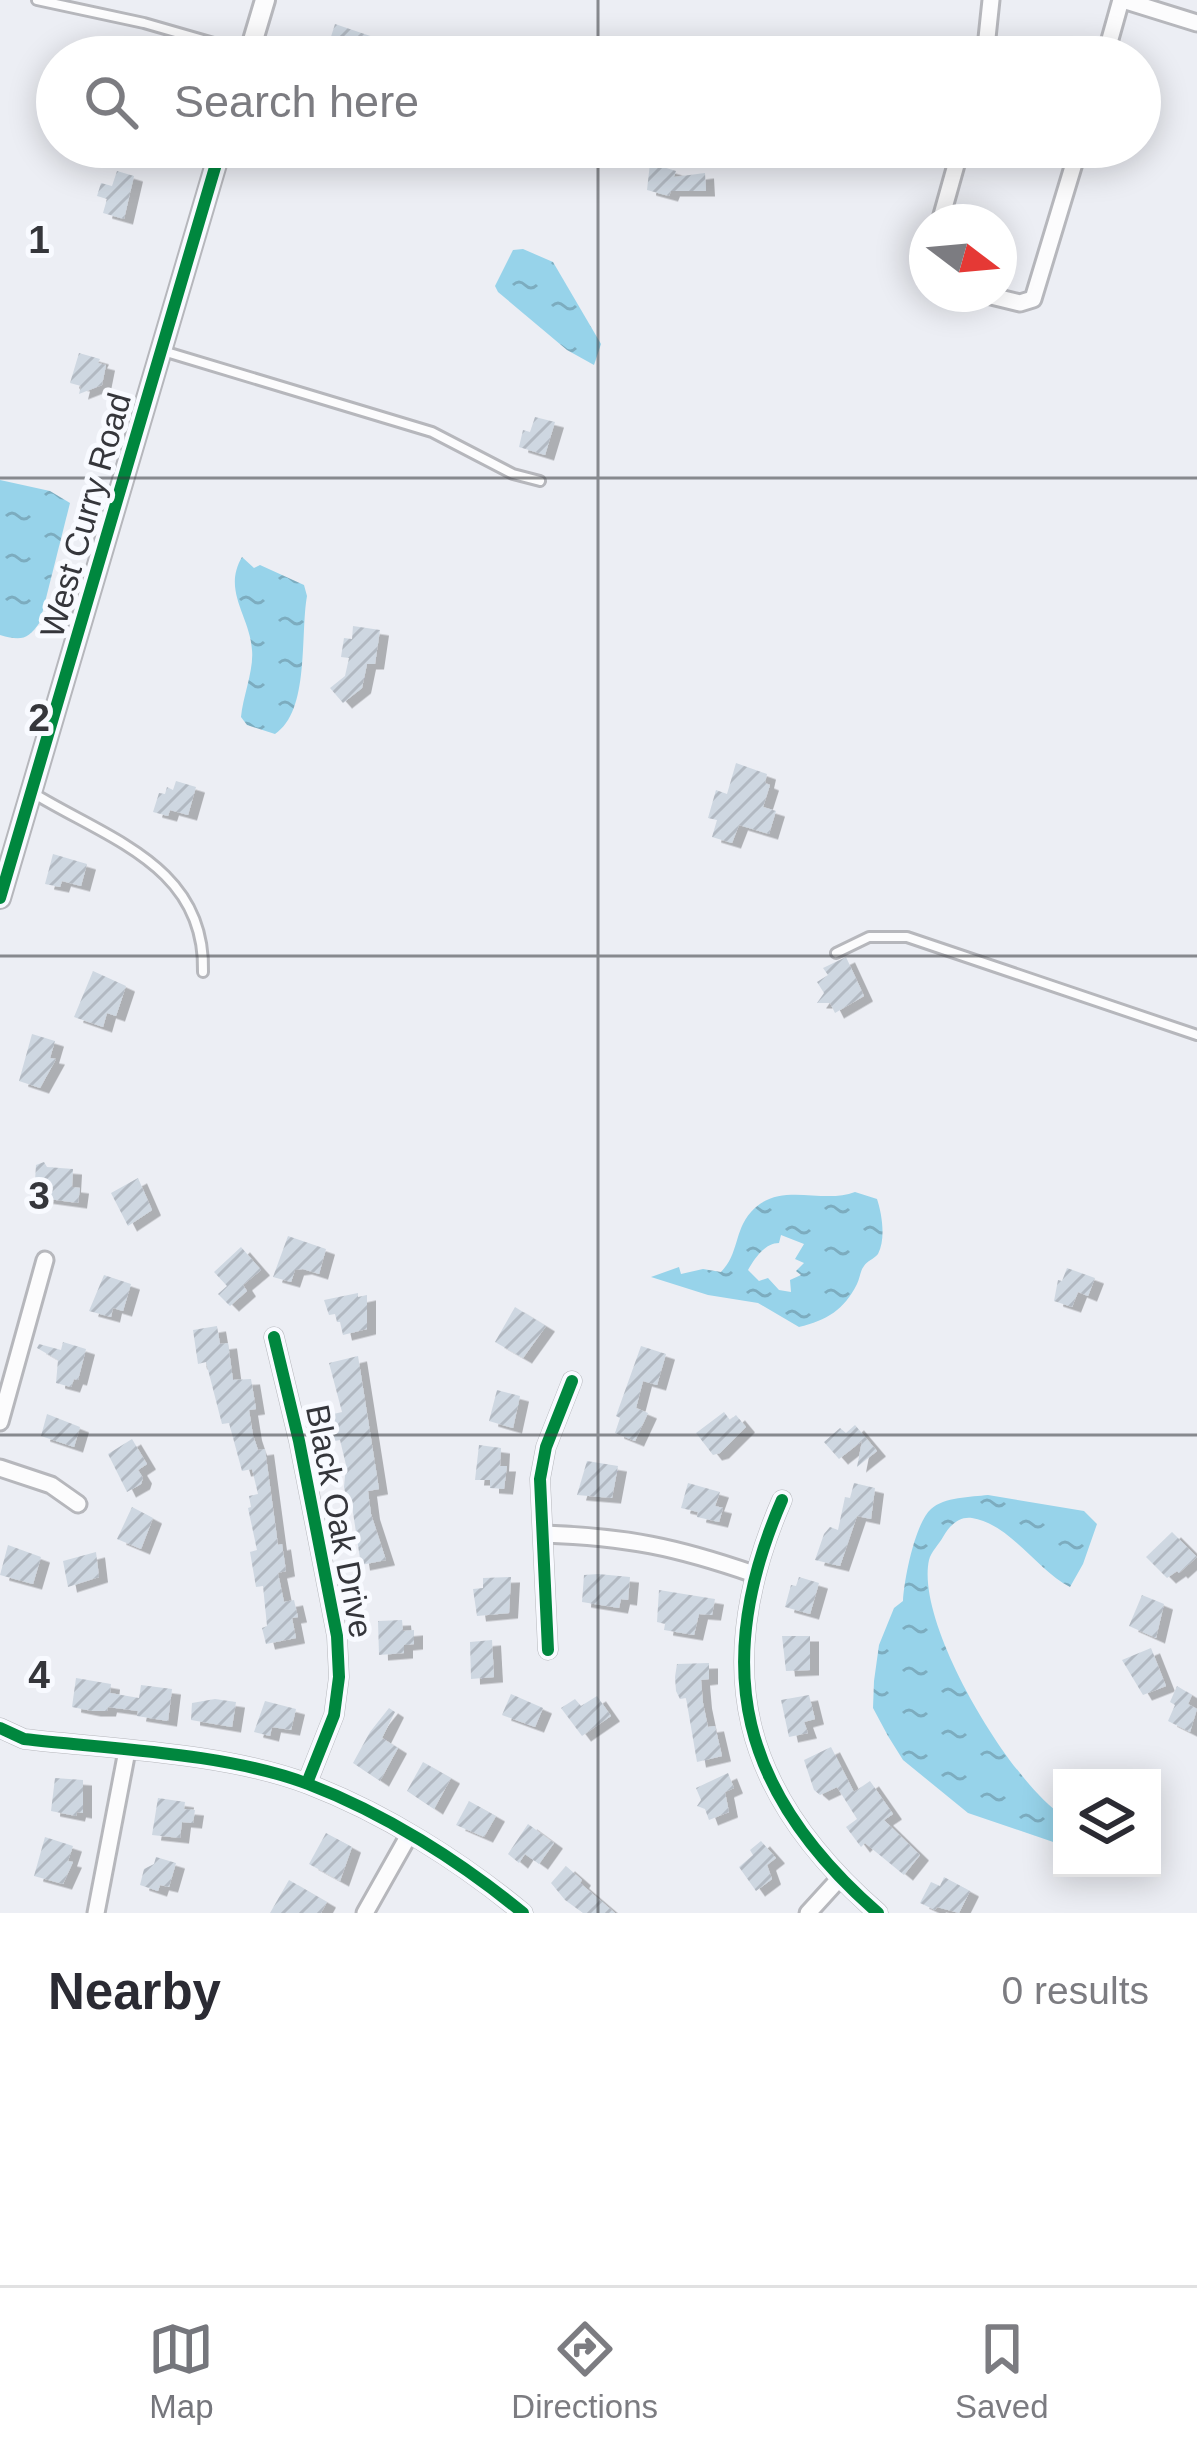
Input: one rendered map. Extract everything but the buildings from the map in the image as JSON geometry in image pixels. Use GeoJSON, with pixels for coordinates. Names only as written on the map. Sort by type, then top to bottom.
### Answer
{"type":"FeatureCollection","features":[{"type":"Feature","properties":{"kind":"street"},"geometry":{"type":"LineString","coordinates":[[254,36],[265,0]]}},
{"type":"Feature","properties":{"kind":"street"},"geometry":{"type":"LineString","coordinates":[[988,36],[991,0]]}},
{"type":"Feature","properties":{"kind":"street"},"geometry":{"type":"LineString","coordinates":[[1111,36],[1122,0],[1197,23]]}},
{"type":"Feature","properties":{"kind":"street","name":"West Curry Road"},"geometry":{"type":"LineString","coordinates":[[0,898],[215,168]]}},
{"type":"Feature","properties":{"kind":"street"},"geometry":{"type":"LineString","coordinates":[[945,204],[955,168]]}},
{"type":"Feature","properties":{"kind":"street"},"geometry":{"type":"LineString","coordinates":[[1017,302],[1034,299],[1073,168]]}},
{"type":"Feature","properties":{"kind":"street"},"geometry":{"type":"LineString","coordinates":[[0,1422],[45,1260]]}},
{"type":"Feature","properties":{"kind":"street","name":"Black Oak Drive"},"geometry":{"type":"LineString","coordinates":[[274,1337],[337,1636],[334,1714],[307,1783]]}},
{"type":"Feature","properties":{"kind":"street"},"geometry":{"type":"LineString","coordinates":[[548,1650],[540,1479],[546,1447],[572,1381]]}},
{"type":"Feature","properties":{"kind":"street"},"geometry":{"type":"LineString","coordinates":[[0,1468],[51,1485],[78,1504]]}},
{"type":"Feature","properties":{"kind":"street"},"geometry":{"type":"LineString","coordinates":[[782,1500],[754,1574],[746,1618],[743,1660],[756,1743],[775,1793],[809,1846],[878,1913]]}},
{"type":"Feature","properties":{"kind":"street"},"geometry":{"type":"LineString","coordinates":[[544,1534],[620,1537],[682,1549],[754,1574]]}},
{"type":"Feature","properties":{"kind":"street"},"geometry":{"type":"LineString","coordinates":[[0,1728],[24,1739],[202,1758],[307,1783],[409,1835],[523,1913]]}},
{"type":"Feature","properties":{"kind":"street"},"geometry":{"type":"LineString","coordinates":[[96,1913],[127,1751]]}},
{"type":"Feature","properties":{"kind":"street"},"geometry":{"type":"LineString","coordinates":[[365,1913],[409,1835]]}},
{"type":"Feature","properties":{"kind":"street"},"geometry":{"type":"LineString","coordinates":[[808,1913],[839,1879]]}},
{"type":"Feature","properties":{"kind":"lane"},"geometry":{"type":"LineString","coordinates":[[37,0],[186,36]]}},
{"type":"Feature","properties":{"kind":"lane"},"geometry":{"type":"LineString","coordinates":[[161,351],[432,432],[491,464],[540,481]]}},
{"type":"Feature","properties":{"kind":"lane"},"geometry":{"type":"LineString","coordinates":[[31,792],[135,849],[172,882],[200,923],[203,972]]}},
{"type":"Feature","properties":{"kind":"lane"},"geometry":{"type":"LineString","coordinates":[[836,953],[868,938],[907,937],[1197,1036]]}},
{"type":"Feature","properties":{"kind":"water"},"geometry":{"type":"Polygon","coordinates":[[[523,249],[553,262],[601,344],[594,365],[567,350],[498,292],[495,286],[513,250],[523,249]]]}},
{"type":"Feature","properties":{"kind":"water"},"geometry":{"type":"Polygon","coordinates":[[[0,480],[50,491],[70,503],[40,622],[28,636],[19,638],[0,635],[0,480]]]}},
{"type":"Feature","properties":{"kind":"water"},"geometry":{"type":"Polygon","coordinates":[[[242,557],[254,568],[260,565],[304,585],[307,596],[299,691],[286,723],[275,734],[247,725],[241,717],[252,658],[236,592],[242,557]]]}},
{"type":"Feature","properties":{"kind":"water"},"geometry":{"type":"Polygon","coordinates":[[[855,1192],[877,1199],[882,1241],[846,1301],[818,1321],[799,1327],[758,1303],[708,1295],[651,1277],[679,1267],[681,1274],[703,1269],[721,1272],[746,1219],[762,1202],[788,1195],[855,1192]],[[781,1235],[779,1243],[765,1248],[748,1270],[759,1281],[768,1278],[779,1290],[791,1292],[790,1280],[801,1275],[796,1271],[804,1263],[795,1259],[804,1244],[781,1235]]]}},
{"type":"Feature","properties":{"kind":"water"},"geometry":{"type":"Polygon","coordinates":[[[988,1495],[1084,1511],[1097,1524],[1070,1587],[999,1529],[972,1518],[951,1526],[929,1560],[929,1588],[951,1660],[993,1736],[1053,1807],[1053,1842],[968,1813],[903,1760],[873,1708],[879,1645],[894,1608],[903,1601],[920,1526],[931,1509],[958,1498],[988,1495]]]}},
{"type":"Feature","properties":{"kind":"cycle path"},"geometry":{"type":"LineString","coordinates":[[0,898],[215,168]]}},
{"type":"Feature","properties":{"kind":"cycle path"},"geometry":{"type":"LineString","coordinates":[[274,1337],[337,1636],[334,1715],[307,1783]]}},
{"type":"Feature","properties":{"kind":"cycle path"},"geometry":{"type":"LineString","coordinates":[[548,1650],[540,1479],[546,1447],[572,1381]]}},
{"type":"Feature","properties":{"kind":"cycle path"},"geometry":{"type":"LineString","coordinates":[[782,1500],[760,1561],[747,1619],[744,1673],[751,1725],[768,1774],[795,1822],[832,1868],[878,1913]]}},
{"type":"Feature","properties":{"kind":"cycle path"},"geometry":{"type":"LineString","coordinates":[[0,1728],[24,1739],[242,1765],[308,1784],[420,1840],[523,1913]]}}]}
